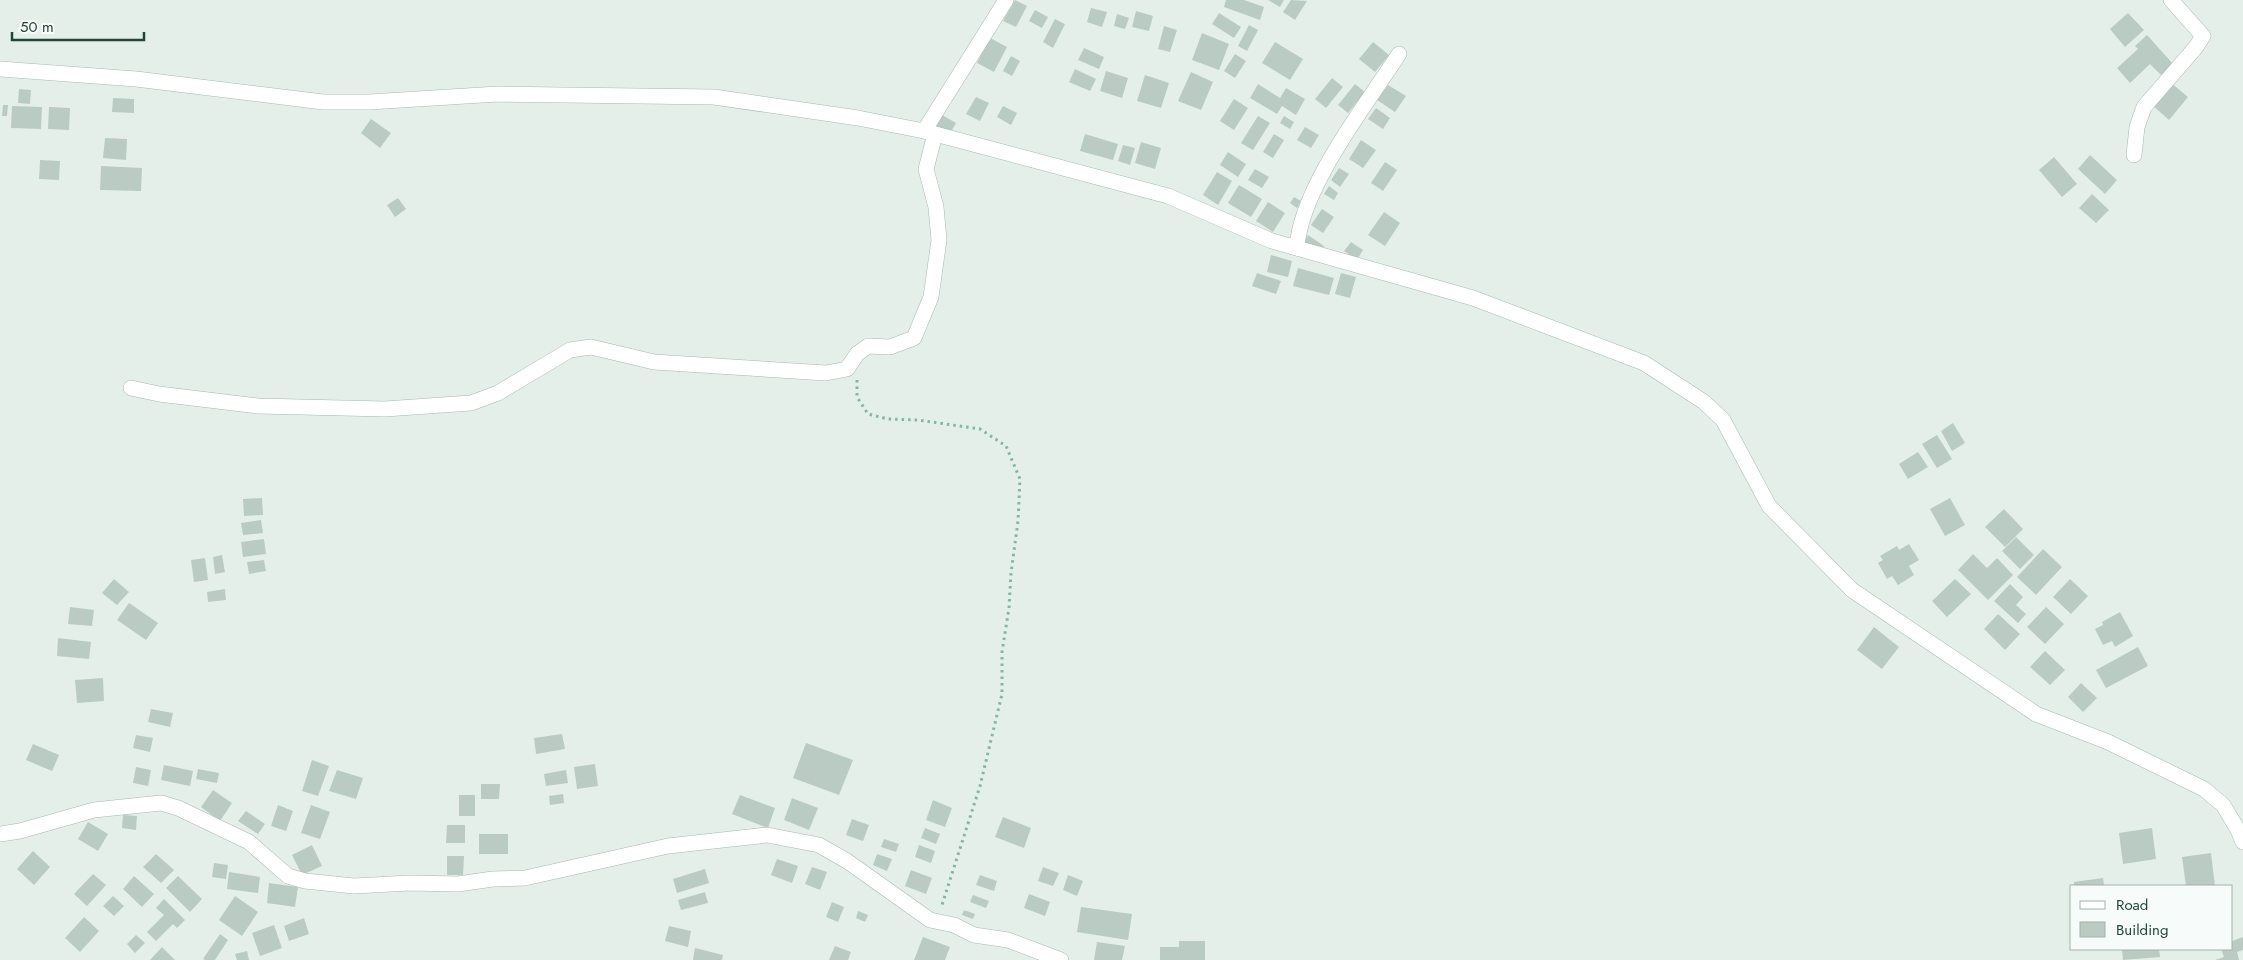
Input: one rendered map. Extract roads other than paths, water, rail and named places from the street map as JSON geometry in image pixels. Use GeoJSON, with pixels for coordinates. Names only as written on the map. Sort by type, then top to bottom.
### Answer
{"type":"FeatureCollection","features":[{"type":"Feature","properties":{"kind":"street"},"geometry":{"type":"LineString","coordinates":[[130,388],[159,394],[258,406],[385,409],[471,402],[498,393],[570,350],[590,347],[654,362],[826,373],[847,369],[857,354],[868,346],[890,347],[914,338],[928,306],[939,240],[936,208],[926,169],[930,132],[1006,0]]}},
{"type":"Feature","properties":{"kind":"street"},"geometry":{"type":"LineString","coordinates":[[2134,155],[2137,127],[2144,107],[2196,47],[2203,36],[2199,29],[2171,0]]}},
{"type":"Feature","properties":{"kind":"street"},"geometry":{"type":"LineString","coordinates":[[1297,248],[1301,219],[1316,186],[1349,130],[1399,54]]}},
{"type":"Feature","properties":{"kind":"street"},"geometry":{"type":"LineString","coordinates":[[0,69],[136,79],[323,102],[369,102],[498,94],[714,97],[858,118],[930,132],[1168,196],[1272,241],[1473,298],[1644,363],[1704,402],[1723,420],[1769,506],[1852,590],[2036,714],[2108,742],[2204,789],[2223,805],[2243,842]]}},
{"type":"Feature","properties":{"kind":"street"},"geometry":{"type":"LineString","coordinates":[[0,834],[20,831],[94,810],[161,803],[178,808],[249,842],[288,876],[314,882],[354,886],[410,883],[458,884],[493,879],[526,878],[668,846],[767,835],[819,845],[847,861],[930,920],[954,925],[974,935],[1008,940],[1061,960]]}}]}
